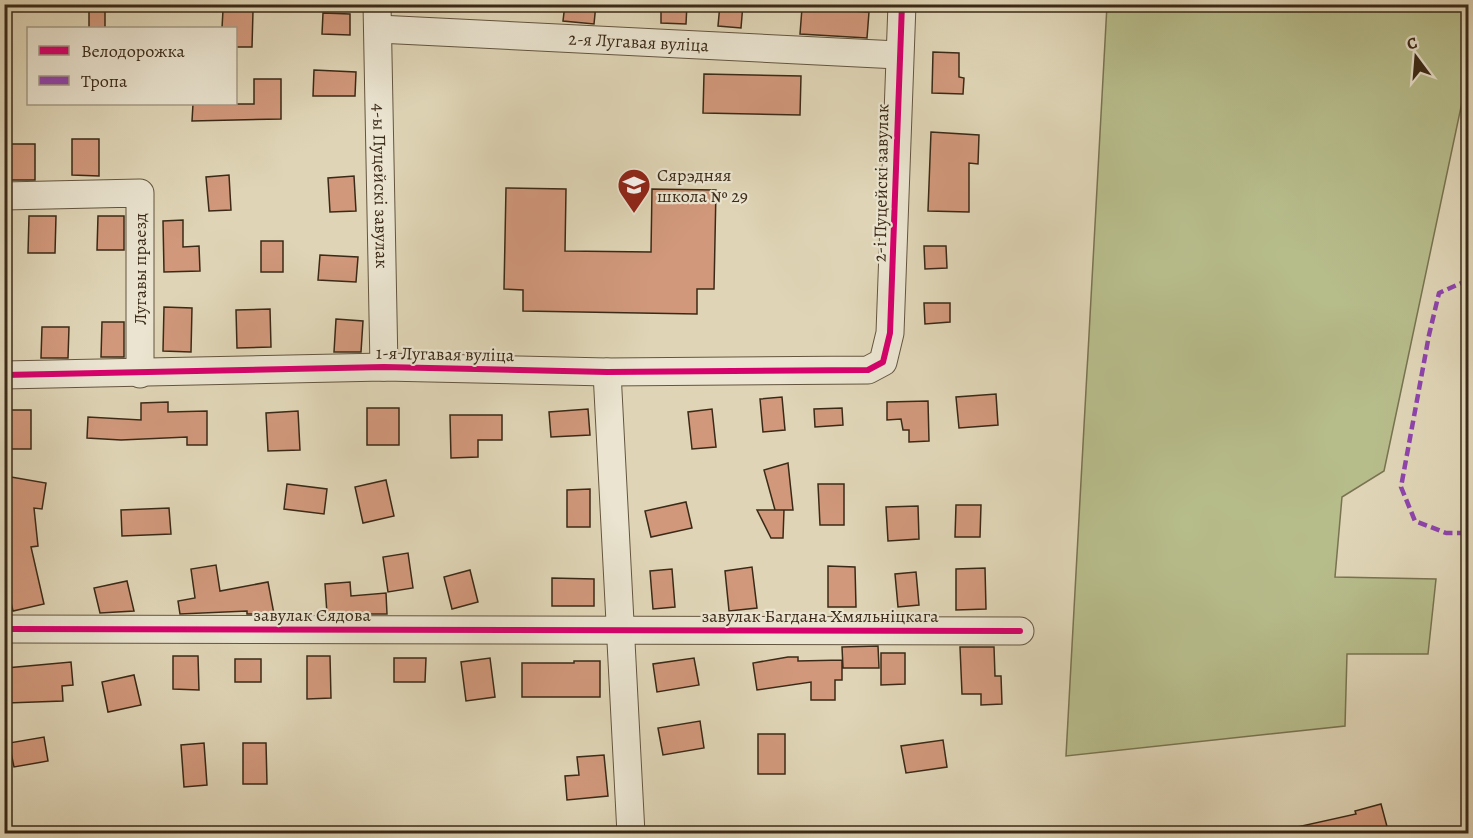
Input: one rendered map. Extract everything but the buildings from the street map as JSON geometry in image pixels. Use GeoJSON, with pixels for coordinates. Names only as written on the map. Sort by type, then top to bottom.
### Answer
{"type":"FeatureCollection","features":[{"type":"Feature","properties":{"kind":"street","name":"2-і Пуцейскі завулак"},"geometry":{"type":"LineString","coordinates":[[884,362],[890,333],[895,264],[898,55],[902,4]]}},
{"type":"Feature","properties":{"kind":"street","name":"2-я Лугавая вуліца"},"geometry":{"type":"LineString","coordinates":[[377,17],[898,55]]}},
{"type":"Feature","properties":{"kind":"street","name":"4-ы Пуцейскі завулак"},"geometry":{"type":"LineString","coordinates":[[377,17],[384,367]]}},
{"type":"Feature","properties":{"kind":"street","name":"Лугавы праезд"},"geometry":{"type":"LineString","coordinates":[[4,196],[140,193],[140,374]]}},
{"type":"Feature","properties":{"kind":"street","name":"1-я Лугавая вуліца"},"geometry":{"type":"LineString","coordinates":[[4,375],[140,374],[384,367],[607,372],[868,370],[884,362]]}},
{"type":"Feature","properties":{"kind":"street"},"geometry":{"type":"LineString","coordinates":[[607,372],[631,834]]}},
{"type":"Feature","properties":{"kind":"street","name":"завулак Сядова"},"geometry":{"type":"LineString","coordinates":[[4,629],[620,630]]}},
{"type":"Feature","properties":{"kind":"street","name":"завулак Багдана Хмяльніцкага"},"geometry":{"type":"LineString","coordinates":[[620,630],[1020,631]]}},
{"type":"Feature","properties":{"kind":"green space"},"geometry":{"type":"Polygon","coordinates":[[[1107,5],[1468,5],[1468,74],[1384,471],[1342,497],[1335,577],[1436,579],[1428,654],[1347,654],[1345,726],[1066,756],[1107,5]]]}},
{"type":"Feature","properties":{"kind":"marked path"},"geometry":{"type":"LineString","coordinates":[[1468,280],[1439,293],[1401,487],[1415,521],[1446,533],[1468,533]]}},
{"type":"Feature","properties":{"kind":"cycle path"},"geometry":{"type":"LineString","coordinates":[[4,375],[384,367],[607,372],[868,370],[883,362],[890,333],[902,4]]}},
{"type":"Feature","properties":{"kind":"cycle path"},"geometry":{"type":"LineString","coordinates":[[4,629],[1020,631]]}},
{"type":"Feature","properties":{"kind":"place","name":"Сярэдняя школа № 29"},"geometry":{"type":"Point","coordinates":[634,214]}}]}
